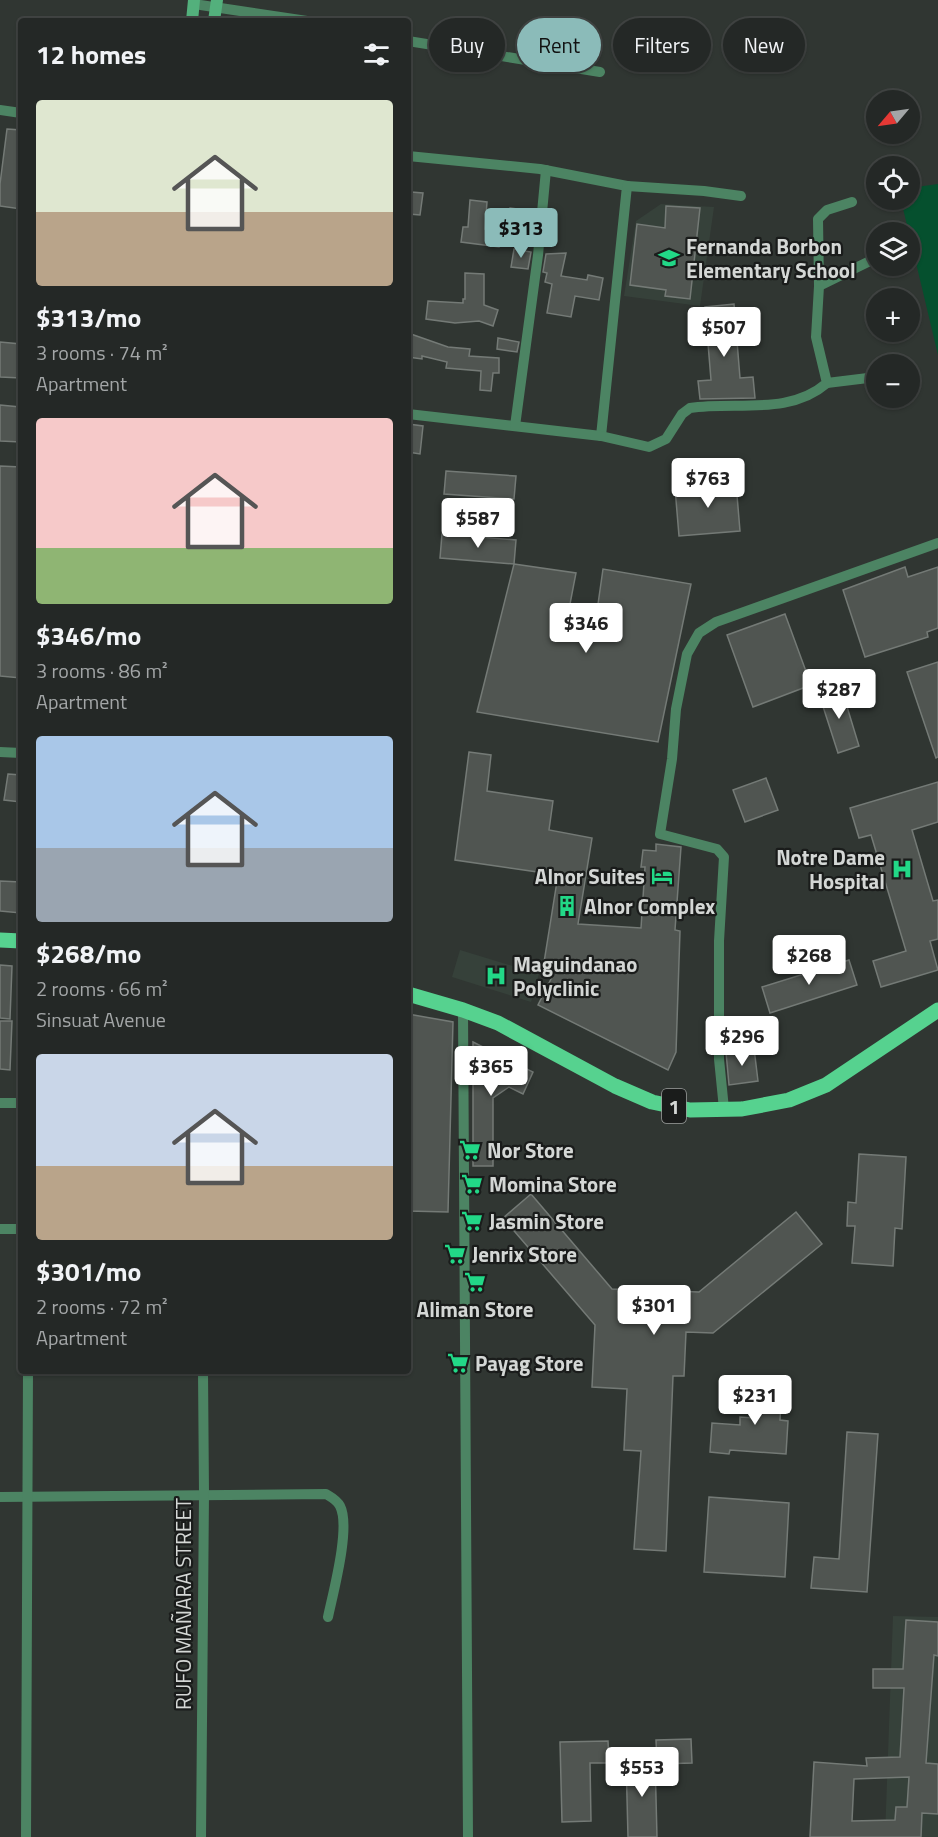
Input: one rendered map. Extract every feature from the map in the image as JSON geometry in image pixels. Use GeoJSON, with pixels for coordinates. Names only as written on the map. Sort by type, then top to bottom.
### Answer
{"type":"FeatureCollection","features":[{"type":"Feature","properties":{"kind":"main road"},"geometry":{"type":"LineString","coordinates":[[0,940],[18,941]]}},
{"type":"Feature","properties":{"kind":"main road","name":"1"},"geometry":{"type":"LineString","coordinates":[[411,995],[498,1023],[615,1086],[652,1102],[690,1110],[742,1109],[789,1100],[826,1085],[938,1010]]}},
{"type":"Feature","properties":{"kind":"street"},"geometry":{"type":"LineString","coordinates":[[192,18],[194,2],[291,18]]}},
{"type":"Feature","properties":{"kind":"street"},"geometry":{"type":"LineString","coordinates":[[411,41],[517,59]]}},
{"type":"Feature","properties":{"kind":"street"},"geometry":{"type":"LineString","coordinates":[[0,110],[18,113]]}},
{"type":"Feature","properties":{"kind":"street"},"geometry":{"type":"LineString","coordinates":[[411,156],[546,170],[627,186],[741,196]]}},
{"type":"Feature","properties":{"kind":"street"},"geometry":{"type":"LineString","coordinates":[[515,426],[538,255],[546,170]]}},
{"type":"Feature","properties":{"kind":"street"},"geometry":{"type":"LineString","coordinates":[[601,436],[627,186]]}},
{"type":"Feature","properties":{"kind":"street"},"geometry":{"type":"LineString","coordinates":[[827,383],[816,337],[819,286],[818,219],[826,210],[852,202]]}},
{"type":"Feature","properties":{"kind":"street"},"geometry":{"type":"LineString","coordinates":[[819,286],[866,263]]}},
{"type":"Feature","properties":{"kind":"street"},"geometry":{"type":"LineString","coordinates":[[411,414],[601,436],[643,446],[654,446],[666,439],[681,414],[690,408],[779,404],[801,399],[827,383],[866,378]]}},
{"type":"Feature","properties":{"kind":"street"},"geometry":{"type":"LineString","coordinates":[[724,1109],[719,1059],[718,941],[724,857],[717,849],[660,834],[672,759],[676,709],[687,654],[699,633],[716,622],[938,543]]}},
{"type":"Feature","properties":{"kind":"street"},"geometry":{"type":"LineString","coordinates":[[0,752],[18,753]]}},
{"type":"Feature","properties":{"kind":"street"},"geometry":{"type":"LineString","coordinates":[[462,1010],[468,1837]]}},
{"type":"Feature","properties":{"kind":"street"},"geometry":{"type":"LineString","coordinates":[[0,1103],[18,1103]]}},
{"type":"Feature","properties":{"kind":"street"},"geometry":{"type":"LineString","coordinates":[[0,1229],[18,1228]]}},
{"type":"Feature","properties":{"kind":"street"},"geometry":{"type":"LineString","coordinates":[[26,1837],[28,1374]]}},
{"type":"Feature","properties":{"kind":"street","name":"RUFO MAÑARA STREET"},"geometry":{"type":"LineString","coordinates":[[201,1837],[203,1374]]}},
{"type":"Feature","properties":{"kind":"street"},"geometry":{"type":"LineString","coordinates":[[0,1497],[326,1494],[339,1504],[343,1528],[340,1565],[328,1617]]}},
{"type":"Feature","properties":{"kind":"shaded area","name":"Fernanda Borbon Elementary School"},"geometry":{"type":"Polygon","coordinates":[[[661,204],[714,207],[700,306],[624,296],[636,221],[661,204]]]}},
{"type":"Feature","properties":{"kind":"shaded area","name":"Maguindanao Polyclinic"},"geometry":{"type":"Polygon","coordinates":[[[460,950],[539,974],[531,1002],[452,977],[460,950]]]}},
{"type":"Feature","properties":{"kind":"shaded area"},"geometry":{"type":"Polygon","coordinates":[[[893,1616],[938,1617],[938,1837],[885,1837],[893,1616]]]}},
{"type":"Feature","properties":{"kind":"green space"},"geometry":{"type":"Polygon","coordinates":[[[938,184],[938,355],[919,276],[920,222],[906,222],[903,210],[920,210],[920,186],[938,184]]]}},
{"type":"Feature","properties":{"kind":"building"},"geometry":{"type":"Polygon","coordinates":[[[7,129],[18,130],[18,209],[0,206],[0,184],[7,129]]]}},
{"type":"Feature","properties":{"kind":"building"},"geometry":{"type":"Polygon","coordinates":[[[411,192],[423,193],[420,215],[411,214],[411,192]]]}},
{"type":"Feature","properties":{"kind":"building"},"geometry":{"type":"Polygon","coordinates":[[[470,200],[487,202],[485,229],[501,231],[499,247],[461,242],[463,227],[468,227],[470,200]]]}},
{"type":"Feature","properties":{"kind":"building","name":"Fernanda Borbon Elementary School"},"geometry":{"type":"Polygon","coordinates":[[[666,206],[700,208],[690,299],[665,296],[666,290],[630,285],[637,224],[665,228],[666,206]]]}},
{"type":"Feature","properties":{"kind":"building"},"geometry":{"type":"Polygon","coordinates":[[[510,208],[531,211],[529,226],[508,223],[510,208]]]}},
{"type":"Feature","properties":{"kind":"building"},"geometry":{"type":"Polygon","coordinates":[[[514,249],[531,252],[528,269],[511,267],[514,249]]]}},
{"type":"Feature","properties":{"kind":"building"},"geometry":{"type":"Polygon","coordinates":[[[566,253],[561,276],[587,280],[588,275],[603,278],[599,300],[575,296],[571,317],[547,313],[552,284],[545,282],[547,273],[543,272],[546,254],[566,253]]]}},
{"type":"Feature","properties":{"kind":"building"},"geometry":{"type":"Polygon","coordinates":[[[465,273],[484,274],[484,305],[498,310],[493,326],[479,321],[455,323],[426,319],[428,301],[463,303],[465,273]]]}},
{"type":"Feature","properties":{"kind":"building"},"geometry":{"type":"Polygon","coordinates":[[[734,304],[740,378],[753,377],[755,398],[700,399],[698,381],[711,380],[705,307],[734,304]]]}},
{"type":"Feature","properties":{"kind":"building"},"geometry":{"type":"Polygon","coordinates":[[[411,334],[448,347],[470,349],[469,356],[499,358],[499,373],[493,373],[491,391],[480,390],[481,371],[446,368],[447,362],[422,356],[422,359],[411,357],[411,334]]]}},
{"type":"Feature","properties":{"kind":"building"},"geometry":{"type":"Polygon","coordinates":[[[498,338],[519,342],[517,352],[497,349],[498,338]]]}},
{"type":"Feature","properties":{"kind":"building"},"geometry":{"type":"Polygon","coordinates":[[[0,342],[18,344],[18,378],[0,377],[0,342]]]}},
{"type":"Feature","properties":{"kind":"building"},"geometry":{"type":"Polygon","coordinates":[[[0,405],[18,407],[18,442],[0,441],[0,405]]]}},
{"type":"Feature","properties":{"kind":"building"},"geometry":{"type":"Polygon","coordinates":[[[411,424],[423,426],[420,454],[411,452],[411,424]]]}},
{"type":"Feature","properties":{"kind":"building"},"geometry":{"type":"Polygon","coordinates":[[[0,466],[18,467],[18,678],[0,676],[0,466]]]}},
{"type":"Feature","properties":{"kind":"building"},"geometry":{"type":"Polygon","coordinates":[[[446,471],[516,476],[514,499],[444,494],[446,471]]]}},
{"type":"Feature","properties":{"kind":"building"},"geometry":{"type":"Polygon","coordinates":[[[736,483],[740,531],[679,536],[675,488],[736,483]]]}},
{"type":"Feature","properties":{"kind":"building"},"geometry":{"type":"Polygon","coordinates":[[[442,534],[516,540],[514,564],[440,558],[442,534]]]}},
{"type":"Feature","properties":{"kind":"building"},"geometry":{"type":"Polygon","coordinates":[[[514,564],[576,573],[564,635],[593,639],[603,569],[691,584],[658,742],[477,712],[514,564]]]}},
{"type":"Feature","properties":{"kind":"building"},"geometry":{"type":"Polygon","coordinates":[[[905,567],[908,577],[938,567],[938,628],[927,632],[928,637],[865,657],[843,590],[905,567]]]}},
{"type":"Feature","properties":{"kind":"building"},"geometry":{"type":"Polygon","coordinates":[[[785,614],[811,685],[753,707],[727,635],[785,614]]]}},
{"type":"Feature","properties":{"kind":"building"},"geometry":{"type":"Polygon","coordinates":[[[938,662],[938,757],[936,758],[907,672],[938,662]]]}},
{"type":"Feature","properties":{"kind":"building"},"geometry":{"type":"Polygon","coordinates":[[[841,687],[859,746],[838,753],[819,694],[841,687]]]}},
{"type":"Feature","properties":{"kind":"building"},"geometry":{"type":"Polygon","coordinates":[[[469,752],[491,755],[487,791],[553,801],[549,830],[592,838],[578,924],[641,928],[645,867],[641,867],[643,850],[656,851],[656,844],[681,847],[675,930],[680,931],[676,1052],[668,1070],[538,1005],[552,977],[542,975],[558,875],[455,860],[469,752]]]}},
{"type":"Feature","properties":{"kind":"building"},"geometry":{"type":"Polygon","coordinates":[[[8,774],[18,775],[18,802],[4,800],[8,774]]]}},
{"type":"Feature","properties":{"kind":"building"},"geometry":{"type":"Polygon","coordinates":[[[766,778],[778,810],[745,822],[733,790],[766,778]]]}},
{"type":"Feature","properties":{"kind":"building","name":"Notre Dame Hospital"},"geometry":{"type":"Polygon","coordinates":[[[938,782],[938,822],[912,830],[933,901],[938,900],[938,939],[930,941],[938,970],[881,987],[873,961],[906,951],[871,835],[859,838],[850,808],[938,782]]]}},
{"type":"Feature","properties":{"kind":"building"},"geometry":{"type":"Polygon","coordinates":[[[0,881],[18,882],[18,913],[0,911],[0,881]]]}},
{"type":"Feature","properties":{"kind":"building"},"geometry":{"type":"Polygon","coordinates":[[[849,960],[857,985],[770,1013],[762,987],[849,960]]]}},
{"type":"Feature","properties":{"kind":"building"},"geometry":{"type":"Polygon","coordinates":[[[0,965],[12,966],[10,1019],[0,1018],[0,965]]]}},
{"type":"Feature","properties":{"kind":"building"},"geometry":{"type":"Polygon","coordinates":[[[411,1015],[453,1022],[448,1212],[411,1211],[411,1015]]]}},
{"type":"Feature","properties":{"kind":"building"},"geometry":{"type":"Polygon","coordinates":[[[0,1021],[12,1021],[10,1070],[0,1069],[0,1021]]]}},
{"type":"Feature","properties":{"kind":"building"},"geometry":{"type":"Polygon","coordinates":[[[473,1042],[533,1072],[523,1094],[509,1087],[493,1098],[493,1166],[473,1166],[473,1042]]]}},
{"type":"Feature","properties":{"kind":"building"},"geometry":{"type":"Polygon","coordinates":[[[754,1048],[758,1081],[729,1085],[726,1052],[754,1048]]]}},
{"type":"Feature","properties":{"kind":"building"},"geometry":{"type":"Polygon","coordinates":[[[859,1154],[906,1157],[902,1229],[895,1228],[893,1266],[852,1263],[855,1226],[847,1226],[848,1202],[856,1203],[859,1154]]]}},
{"type":"Feature","properties":{"kind":"building"},"geometry":{"type":"Polygon","coordinates":[[[531,1194],[612,1289],[699,1292],[796,1212],[822,1244],[713,1333],[686,1332],[684,1376],[673,1376],[666,1551],[634,1549],[641,1451],[624,1450],[627,1389],[592,1387],[595,1325],[503,1218],[531,1194]]]}},
{"type":"Feature","properties":{"kind":"building"},"geometry":{"type":"Polygon","coordinates":[[[756,1381],[782,1383],[780,1420],[788,1421],[786,1454],[730,1450],[729,1454],[710,1452],[712,1423],[740,1425],[740,1417],[754,1418],[756,1381]]]}},
{"type":"Feature","properties":{"kind":"building"},"geometry":{"type":"Polygon","coordinates":[[[847,1432],[878,1434],[867,1592],[811,1588],[814,1557],[839,1559],[847,1432]]]}},
{"type":"Feature","properties":{"kind":"building"},"geometry":{"type":"Polygon","coordinates":[[[709,1497],[789,1503],[785,1577],[704,1572],[709,1497]]]}},
{"type":"Feature","properties":{"kind":"building"},"geometry":{"type":"Polygon","coordinates":[[[906,1620],[938,1622],[938,1656],[934,1655],[926,1763],[938,1764],[938,1814],[922,1813],[921,1837],[810,1837],[814,1762],[867,1766],[866,1758],[900,1757],[904,1688],[873,1688],[873,1669],[903,1669],[906,1620]],[[909,1777],[854,1779],[852,1821],[895,1820],[896,1807],[907,1807],[909,1777]]]}},
{"type":"Feature","properties":{"kind":"building"},"geometry":{"type":"Polygon","coordinates":[[[691,1739],[692,1763],[657,1764],[656,1740],[691,1739]]]}},
{"type":"Feature","properties":{"kind":"building"},"geometry":{"type":"Polygon","coordinates":[[[608,1741],[609,1763],[590,1763],[591,1821],[562,1822],[560,1742],[608,1741]]]}},
{"type":"Feature","properties":{"kind":"building"},"geometry":{"type":"Polygon","coordinates":[[[626,1758],[655,1758],[657,1837],[628,1837],[626,1758]]]}},
{"type":"Feature","properties":{"kind":"place","name":"Fernanda Borbon Elementary School"},"geometry":{"type":"Point","coordinates":[669,258]}},
{"type":"Feature","properties":{"kind":"place","name":"Notre Dame Hospital"},"geometry":{"type":"Point","coordinates":[902,869]}},
{"type":"Feature","properties":{"kind":"place","name":"Alnor Suites"},"geometry":{"type":"Point","coordinates":[662,876]}},
{"type":"Feature","properties":{"kind":"place","name":"Alnor Complex"},"geometry":{"type":"Point","coordinates":[567,906]}},
{"type":"Feature","properties":{"kind":"place","name":"Maguindanao Polyclinic"},"geometry":{"type":"Point","coordinates":[496,976]}},
{"type":"Feature","properties":{"kind":"place","name":"Nor Store"},"geometry":{"type":"Point","coordinates":[470,1150]}},
{"type":"Feature","properties":{"kind":"place","name":"Momina Store"},"geometry":{"type":"Point","coordinates":[472,1184]}},
{"type":"Feature","properties":{"kind":"place","name":"Jasmin Store"},"geometry":{"type":"Point","coordinates":[472,1221]}},
{"type":"Feature","properties":{"kind":"place","name":"Jenrix Store"},"geometry":{"type":"Point","coordinates":[455,1254]}},
{"type":"Feature","properties":{"kind":"place","name":"Aliman Store"},"geometry":{"type":"Point","coordinates":[475,1282]}},
{"type":"Feature","properties":{"kind":"place","name":"Payag Store"},"geometry":{"type":"Point","coordinates":[458,1363]}}]}
